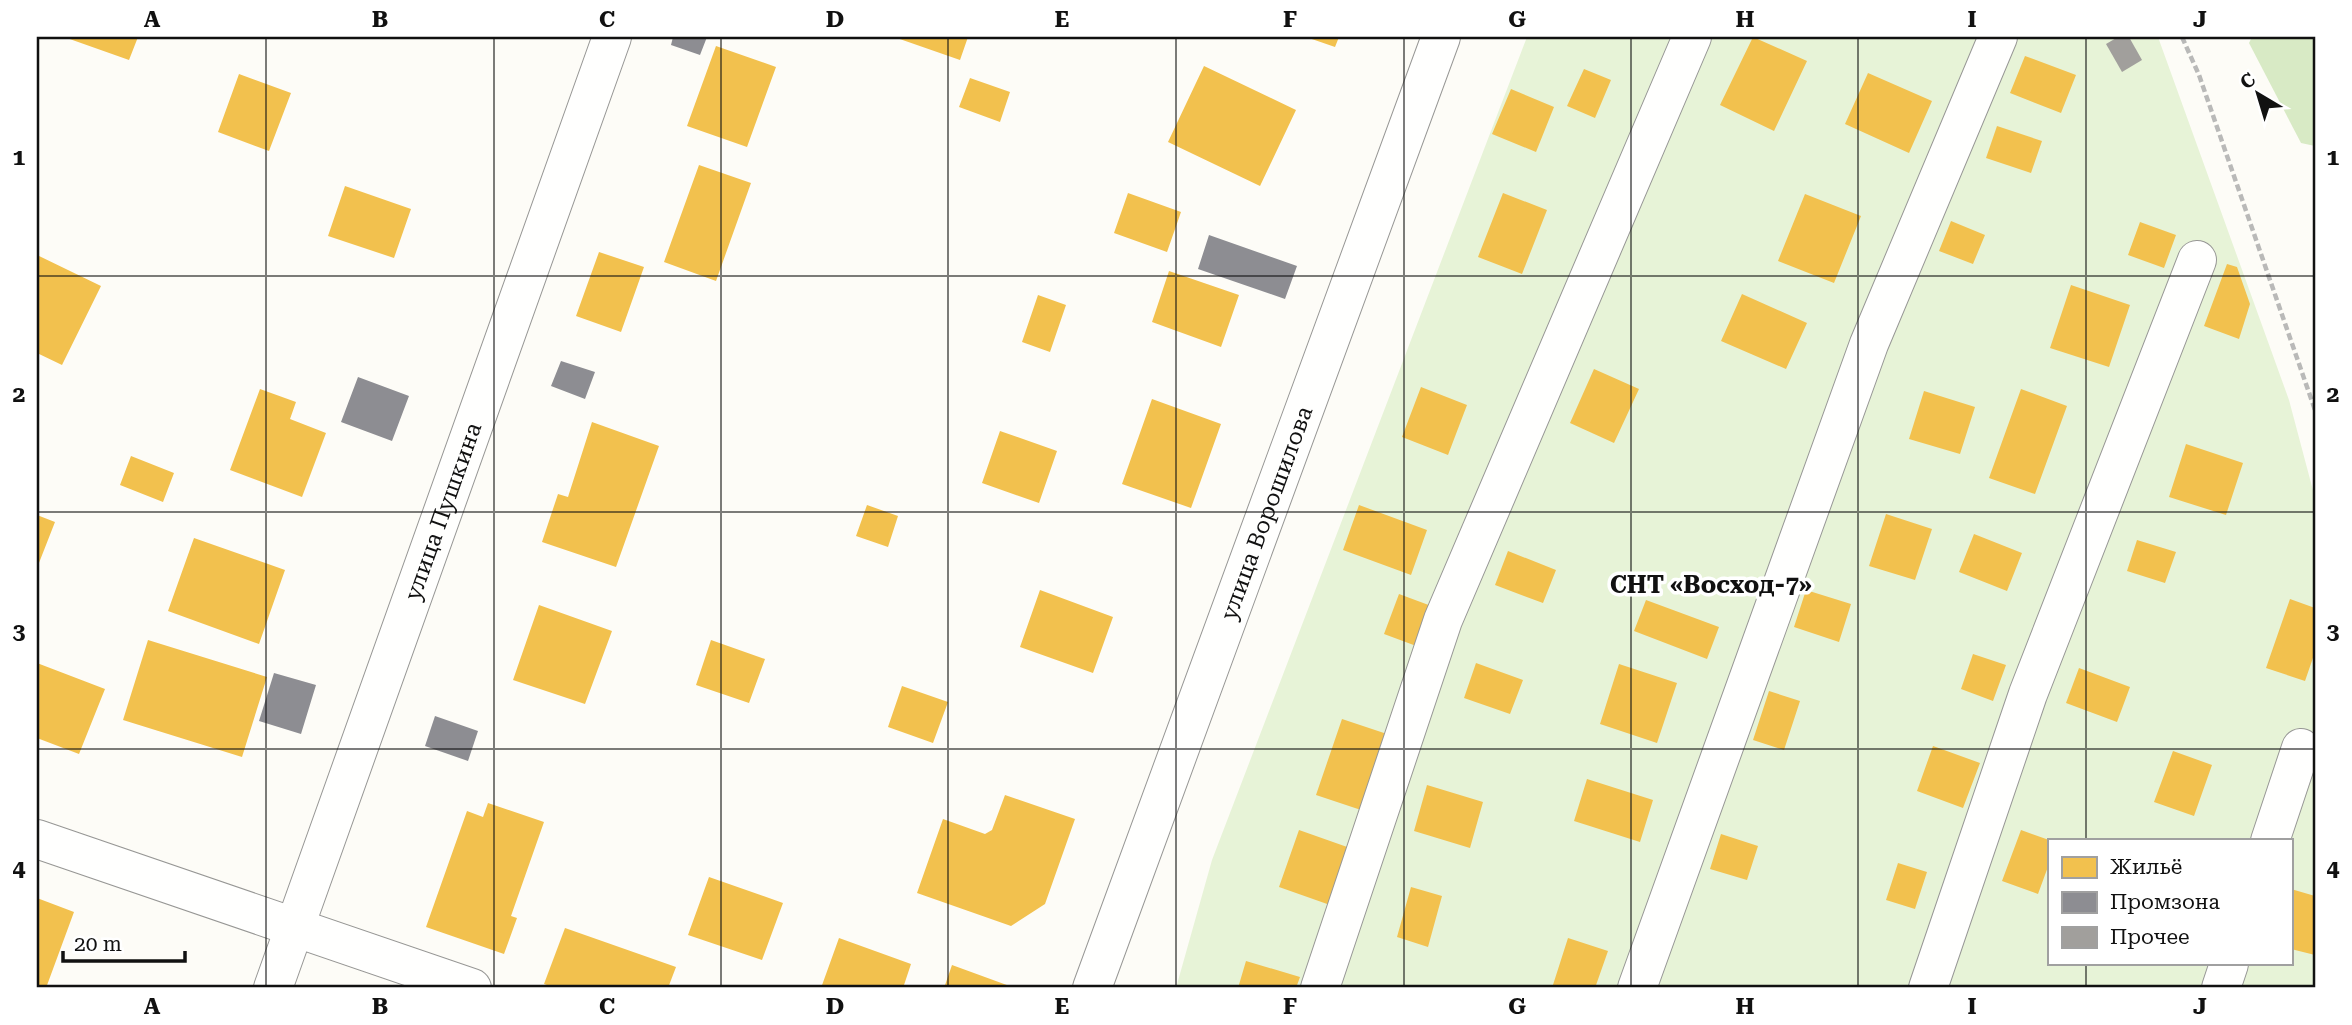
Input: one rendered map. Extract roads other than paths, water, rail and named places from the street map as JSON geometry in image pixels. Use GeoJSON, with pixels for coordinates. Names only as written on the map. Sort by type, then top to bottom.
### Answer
{"type":"FeatureCollection","features":[{"type":"Feature","properties":{"kind":"street","name":"улица Пушкина"},"geometry":{"type":"LineString","coordinates":[[274,988],[612,37]]}},
{"type":"Feature","properties":{"kind":"street","name":"улица Ворошилова"},"geometry":{"type":"LineString","coordinates":[[1092,988],[1441,37]]}},
{"type":"Feature","properties":{"kind":"street"},"geometry":{"type":"LineString","coordinates":[[1320,988],[1443,620],[1692,37]]}},
{"type":"Feature","properties":{"kind":"street"},"geometry":{"type":"LineString","coordinates":[[1637,988],[1869,344],[1998,37]]}},
{"type":"Feature","properties":{"kind":"street"},"geometry":{"type":"LineString","coordinates":[[1928,988],[2028,694],[2197,260]]}},
{"type":"Feature","properties":{"kind":"street"},"geometry":{"type":"LineString","coordinates":[[2271,839],[2301,748]]}},
{"type":"Feature","properties":{"kind":"street"},"geometry":{"type":"LineString","coordinates":[[37,839],[472,988]]}},
{"type":"Feature","properties":{"kind":"street"},"geometry":{"type":"LineString","coordinates":[[2221,988],[2229,965]]}},
{"type":"Feature","properties":{"kind":"district","name":"СНТ «Восход-7»"},"geometry":{"type":"Point","coordinates":[1711,585]}}]}
